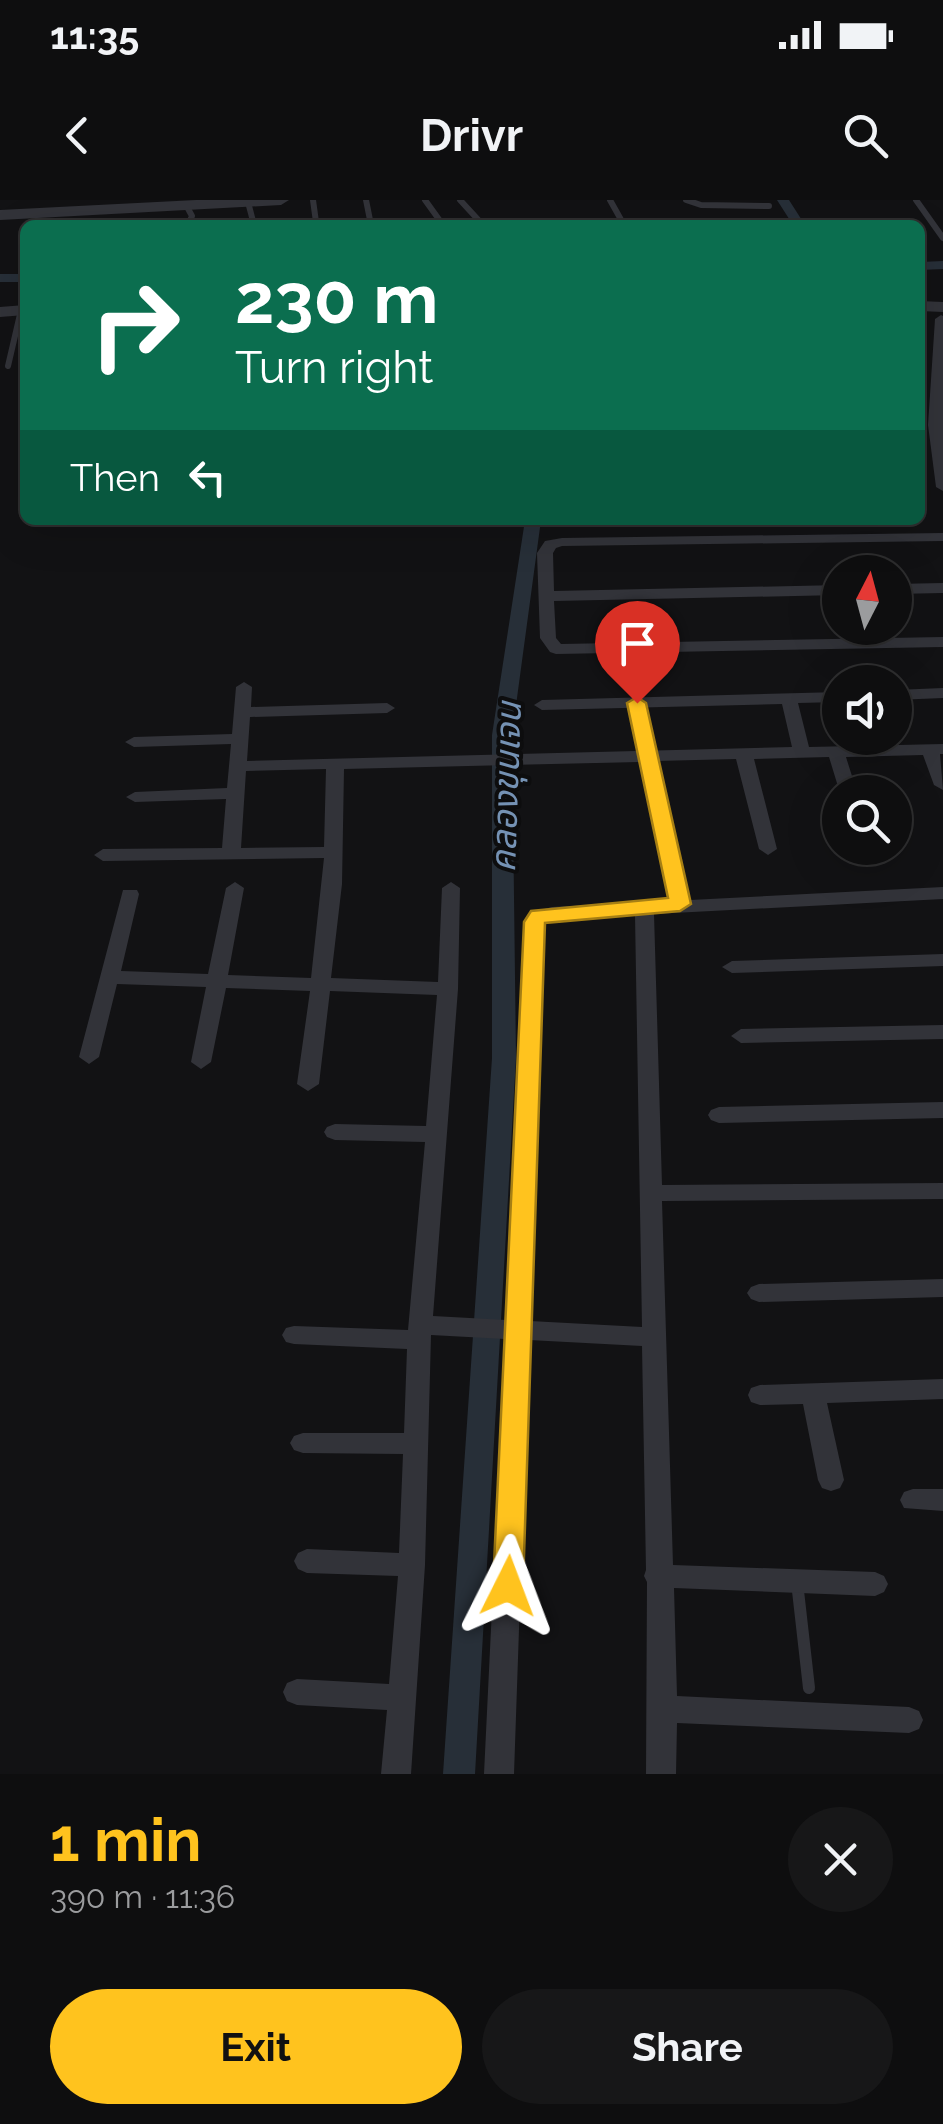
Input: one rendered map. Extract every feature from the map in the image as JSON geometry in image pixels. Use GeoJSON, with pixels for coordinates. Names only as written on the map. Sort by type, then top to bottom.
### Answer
{"type":"FeatureCollection","features":[{"type":"Feature","properties":{"kind":"street"},"geometry":{"type":"LineString","coordinates":[[0,215],[281,200]]}},
{"type":"Feature","properties":{"kind":"street"},"geometry":{"type":"LineString","coordinates":[[940,486],[934,441],[938,396],[935,358],[942,313]]}},
{"type":"Feature","properties":{"kind":"street"},"geometry":{"type":"LineString","coordinates":[[943,537],[562,542],[550,544],[544,554],[548,638],[556,649],[943,642]]}},
{"type":"Feature","properties":{"kind":"street"},"geometry":{"type":"LineString","coordinates":[[912,589],[943,588]]}},
{"type":"Feature","properties":{"kind":"street"},"geometry":{"type":"LineString","coordinates":[[548,596],[822,590]]}},
{"type":"Feature","properties":{"kind":"street"},"geometry":{"type":"LineString","coordinates":[[231,852],[244,687]]}},
{"type":"Feature","properties":{"kind":"street"},"geometry":{"type":"LineString","coordinates":[[912,694],[943,693]]}},
{"type":"Feature","properties":{"kind":"street"},"geometry":{"type":"LineString","coordinates":[[542,705],[822,699]]}},
{"type":"Feature","properties":{"kind":"street"},"geometry":{"type":"LineString","coordinates":[[789,700],[802,753]]}},
{"type":"Feature","properties":{"kind":"street"},"geometry":{"type":"LineString","coordinates":[[242,712],[387,708]]}},
{"type":"Feature","properties":{"kind":"street"},"geometry":{"type":"LineString","coordinates":[[134,742],[241,738]]}},
{"type":"Feature","properties":{"kind":"street"},"geometry":{"type":"LineString","coordinates":[[936,750],[943,784]]}},
{"type":"Feature","properties":{"kind":"street"},"geometry":{"type":"LineString","coordinates":[[238,766],[822,752]]}},
{"type":"Feature","properties":{"kind":"street"},"geometry":{"type":"LineString","coordinates":[[744,755],[768,849]]}},
{"type":"Feature","properties":{"kind":"street"},"geometry":{"type":"LineString","coordinates":[[648,757],[680,904]]}},
{"type":"Feature","properties":{"kind":"street"},"geometry":{"type":"LineString","coordinates":[[308,1084],[323,983],[335,763]]}},
{"type":"Feature","properties":{"kind":"street"},"geometry":{"type":"LineString","coordinates":[[135,797],[235,793]]}},
{"type":"Feature","properties":{"kind":"street"},"geometry":{"type":"LineString","coordinates":[[103,855],[333,852]]}},
{"type":"Feature","properties":{"kind":"street"},"geometry":{"type":"LineString","coordinates":[[200,1062],[235,888]]}},
{"type":"Feature","properties":{"kind":"street"},"geometry":{"type":"LineString","coordinates":[[396,1774],[412,1566],[419,1332],[448,989],[450,888]]}},
{"type":"Feature","properties":{"kind":"street"},"geometry":{"type":"LineString","coordinates":[[499,1774],[513,1330],[534,922],[539,916],[552,913],[943,893]]}},
{"type":"Feature","properties":{"kind":"street"},"geometry":{"type":"LineString","coordinates":[[88,1057],[130,894]]}},
{"type":"Feature","properties":{"kind":"street"},"geometry":{"type":"LineString","coordinates":[[644,907],[654,1267],[651,1337],[663,1710],[661,1774]]}},
{"type":"Feature","properties":{"kind":"street"},"geometry":{"type":"LineString","coordinates":[[732,966],[943,960]]}},
{"type":"Feature","properties":{"kind":"street"},"geometry":{"type":"LineString","coordinates":[[109,978],[448,989]]}},
{"type":"Feature","properties":{"kind":"street"},"geometry":{"type":"LineString","coordinates":[[742,1036],[943,1032]]}},
{"type":"Feature","properties":{"kind":"street"},"geometry":{"type":"LineString","coordinates":[[719,1115],[943,1110]]}},
{"type":"Feature","properties":{"kind":"street"},"geometry":{"type":"LineString","coordinates":[[334,1132],[433,1134]]}},
{"type":"Feature","properties":{"kind":"street"},"geometry":{"type":"LineString","coordinates":[[650,1192],[943,1191]]}},
{"type":"Feature","properties":{"kind":"street"},"geometry":{"type":"LineString","coordinates":[[759,1293],[943,1288]]}},
{"type":"Feature","properties":{"kind":"street"},"geometry":{"type":"LineString","coordinates":[[294,1335],[419,1332],[447,1326],[651,1337]]}},
{"type":"Feature","properties":{"kind":"street"},"geometry":{"type":"LineString","coordinates":[[760,1395],[943,1388]]}},
{"type":"Feature","properties":{"kind":"street"},"geometry":{"type":"LineString","coordinates":[[813,1393],[831,1480]]}},
{"type":"Feature","properties":{"kind":"street"},"geometry":{"type":"LineString","coordinates":[[303,1443],[414,1444]]}},
{"type":"Feature","properties":{"kind":"street"},"geometry":{"type":"LineString","coordinates":[[912,1500],[943,1500]]}},
{"type":"Feature","properties":{"kind":"street"},"geometry":{"type":"LineString","coordinates":[[307,1562],[412,1566]]}},
{"type":"Feature","properties":{"kind":"street"},"geometry":{"type":"LineString","coordinates":[[657,1576],[876,1584]]}},
{"type":"Feature","properties":{"kind":"street"},"geometry":{"type":"LineString","coordinates":[[297,1692],[402,1698]]}},
{"type":"Feature","properties":{"kind":"street"},"geometry":{"type":"LineString","coordinates":[[663,1710],[909,1720]]}},
{"type":"Feature","properties":{"kind":"lane"},"geometry":{"type":"LineString","coordinates":[[460,200],[478,220]]}},
{"type":"Feature","properties":{"kind":"lane"},"geometry":{"type":"LineString","coordinates":[[686,200],[769,206]]}},
{"type":"Feature","properties":{"kind":"lane"},"geometry":{"type":"LineString","coordinates":[[916,200],[943,238]]}},
{"type":"Feature","properties":{"kind":"lane"},"geometry":{"type":"LineString","coordinates":[[186,205],[190,220]]}},
{"type":"Feature","properties":{"kind":"lane"},"geometry":{"type":"LineString","coordinates":[[8,366],[20,325]]}},
{"type":"Feature","properties":{"kind":"lane"},"geometry":{"type":"LineString","coordinates":[[637,703],[648,757]]}},
{"type":"Feature","properties":{"kind":"lane"},"geometry":{"type":"LineString","coordinates":[[797,1581],[809,1688]]}},
{"type":"Feature","properties":{"kind":"waterway"},"geometry":{"type":"LineString","coordinates":[[783,200],[796,220]]}},
{"type":"Feature","properties":{"kind":"waterway"},"geometry":{"type":"LineString","coordinates":[[925,266],[943,265]]}},
{"type":"Feature","properties":{"kind":"waterway"},"geometry":{"type":"LineString","coordinates":[[0,278],[20,278]]}},
{"type":"Feature","properties":{"kind":"waterway","name":"คลองขุนเจน"},"geometry":{"type":"LineString","coordinates":[[459,1774],[504,1058],[502,735],[532,525]]}},
{"type":"Feature","properties":{"kind":"route"},"geometry":{"type":"LineString","coordinates":[[508,1586],[534,922],[539,916],[552,913],[680,904],[637,703]]}}]}
